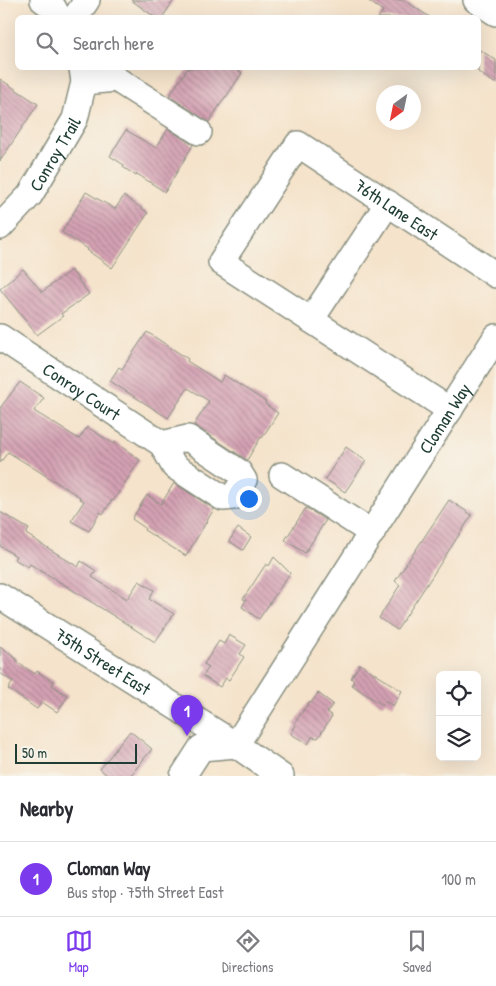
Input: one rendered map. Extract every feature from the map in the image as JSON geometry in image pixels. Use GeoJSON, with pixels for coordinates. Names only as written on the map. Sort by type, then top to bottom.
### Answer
{"type":"FeatureCollection","features":[{"type":"Feature","properties":{"kind":"street"},"geometry":{"type":"LineString","coordinates":[[43,0],[53,7],[57,15]]}},
{"type":"Feature","properties":{"kind":"street"},"geometry":{"type":"LineString","coordinates":[[77,15],[87,0]]}},
{"type":"Feature","properties":{"kind":"street"},"geometry":{"type":"LineString","coordinates":[[476,0],[496,13]]}},
{"type":"Feature","properties":{"kind":"street"},"geometry":{"type":"LineString","coordinates":[[83,75],[116,79],[199,132]]}},
{"type":"Feature","properties":{"kind":"street","name":"Conroy Trail"},"geometry":{"type":"LineString","coordinates":[[0,228],[30,195],[65,136],[74,119],[83,75]]}},
{"type":"Feature","properties":{"kind":"street","name":"76th Lane East"},"geometry":{"type":"LineString","coordinates":[[311,320],[221,262],[298,144],[496,275]]}},
{"type":"Feature","properties":{"kind":"street"},"geometry":{"type":"LineString","coordinates":[[388,203],[311,320],[450,410]]}},
{"type":"Feature","properties":{"kind":"street","name":"Conroy Court"},"geometry":{"type":"LineString","coordinates":[[0,337],[162,444]]}},
{"type":"Feature","properties":{"kind":"street","name":"Cloman Way"},"geometry":{"type":"LineString","coordinates":[[236,745],[496,337]]}},
{"type":"Feature","properties":{"kind":"street"},"geometry":{"type":"LineString","coordinates":[[282,475],[372,533]]}},
{"type":"Feature","properties":{"kind":"street","name":"75th Street East"},"geometry":{"type":"LineString","coordinates":[[0,596],[236,745],[281,776]]}},
{"type":"Feature","properties":{"kind":"street"},"geometry":{"type":"LineString","coordinates":[[183,776],[201,748],[236,745]]}},
{"type":"Feature","properties":{"kind":"building"},"geometry":{"type":"Polygon","coordinates":[[[131,0],[174,0],[164,15],[152,15],[131,0]]]}},
{"type":"Feature","properties":{"kind":"building"},"geometry":{"type":"Polygon","coordinates":[[[367,0],[404,0],[426,15],[380,15],[383,11],[367,0]]]}},
{"type":"Feature","properties":{"kind":"building"},"geometry":{"type":"Polygon","coordinates":[[[481,51],[496,60],[496,84],[478,72],[478,70],[481,70],[481,51]]]}},
{"type":"Feature","properties":{"kind":"building"},"geometry":{"type":"Polygon","coordinates":[[[187,70],[237,70],[242,73],[209,122],[169,96],[187,70]]]}},
{"type":"Feature","properties":{"kind":"building"},"geometry":{"type":"Polygon","coordinates":[[[0,79],[38,104],[0,161],[0,79]]]}},
{"type":"Feature","properties":{"kind":"building"},"geometry":{"type":"Polygon","coordinates":[[[168,129],[193,145],[165,192],[137,174],[136,176],[110,156],[126,130],[156,148],[168,129]]]}},
{"type":"Feature","properties":{"kind":"building"},"geometry":{"type":"Polygon","coordinates":[[[86,192],[115,209],[124,196],[148,213],[112,268],[62,232],[86,192]]]}},
{"type":"Feature","properties":{"kind":"building"},"geometry":{"type":"Polygon","coordinates":[[[23,269],[42,292],[71,270],[89,294],[61,314],[63,316],[37,335],[0,289],[23,269]]]}},
{"type":"Feature","properties":{"kind":"building"},"geometry":{"type":"Polygon","coordinates":[[[147,332],[220,382],[224,375],[266,402],[265,404],[278,413],[247,460],[194,425],[209,401],[188,388],[168,418],[110,381],[119,367],[122,369],[147,332]]]}},
{"type":"Feature","properties":{"kind":"building"},"geometry":{"type":"Polygon","coordinates":[[[20,382],[44,398],[34,411],[79,439],[87,427],[114,444],[115,442],[140,460],[103,514],[100,512],[89,531],[71,521],[84,501],[80,497],[8,452],[0,463],[0,408],[20,382]]]}},
{"type":"Feature","properties":{"kind":"building"},"geometry":{"type":"Polygon","coordinates":[[[346,447],[366,461],[345,492],[325,479],[346,447]]]}},
{"type":"Feature","properties":{"kind":"building"},"geometry":{"type":"Polygon","coordinates":[[[174,483],[214,509],[186,556],[144,530],[145,528],[132,519],[147,495],[161,504],[174,483]]]}},
{"type":"Feature","properties":{"kind":"building"},"geometry":{"type":"Polygon","coordinates":[[[449,500],[472,515],[397,630],[379,618],[400,585],[395,581],[449,500]]]}},
{"type":"Feature","properties":{"kind":"building"},"geometry":{"type":"Polygon","coordinates":[[[306,508],[326,520],[305,553],[285,540],[306,508]]]}},
{"type":"Feature","properties":{"kind":"building"},"geometry":{"type":"Polygon","coordinates":[[[0,512],[29,529],[26,534],[78,567],[81,561],[96,571],[92,577],[127,599],[139,581],[154,590],[149,599],[174,614],[155,642],[47,574],[30,564],[28,567],[14,559],[16,556],[0,546],[0,512]]]}},
{"type":"Feature","properties":{"kind":"building"},"geometry":{"type":"Polygon","coordinates":[[[238,528],[251,537],[243,550],[229,541],[238,528]]]}},
{"type":"Feature","properties":{"kind":"building"},"geometry":{"type":"Polygon","coordinates":[[[274,557],[290,573],[259,619],[242,607],[246,600],[243,599],[266,564],[269,566],[274,557]]]}},
{"type":"Feature","properties":{"kind":"building"},"geometry":{"type":"Polygon","coordinates":[[[229,635],[246,645],[240,654],[244,657],[229,680],[226,678],[220,687],[203,676],[209,667],[204,664],[219,641],[224,644],[229,635]]]}},
{"type":"Feature","properties":{"kind":"building"},"geometry":{"type":"Polygon","coordinates":[[[0,647],[35,674],[37,671],[54,682],[52,685],[68,696],[57,712],[42,702],[37,709],[8,689],[13,682],[0,673],[0,647]]]}},
{"type":"Feature","properties":{"kind":"building"},"geometry":{"type":"Polygon","coordinates":[[[360,664],[402,691],[393,706],[386,701],[382,705],[352,685],[354,681],[351,678],[360,664]]]}},
{"type":"Feature","properties":{"kind":"building"},"geometry":{"type":"Polygon","coordinates":[[[318,693],[333,704],[327,712],[332,716],[318,738],[312,737],[308,744],[291,734],[296,725],[294,724],[309,702],[311,703],[318,693]]]}},
{"type":"Feature","properties":{"kind":"building"},"geometry":{"type":"Polygon","coordinates":[[[130,731],[152,749],[130,776],[108,776],[100,769],[130,731]]]}},
{"type":"Feature","properties":{"kind":"place","name":"Cloman Way"},"geometry":{"type":"Point","coordinates":[187,736]}}]}
